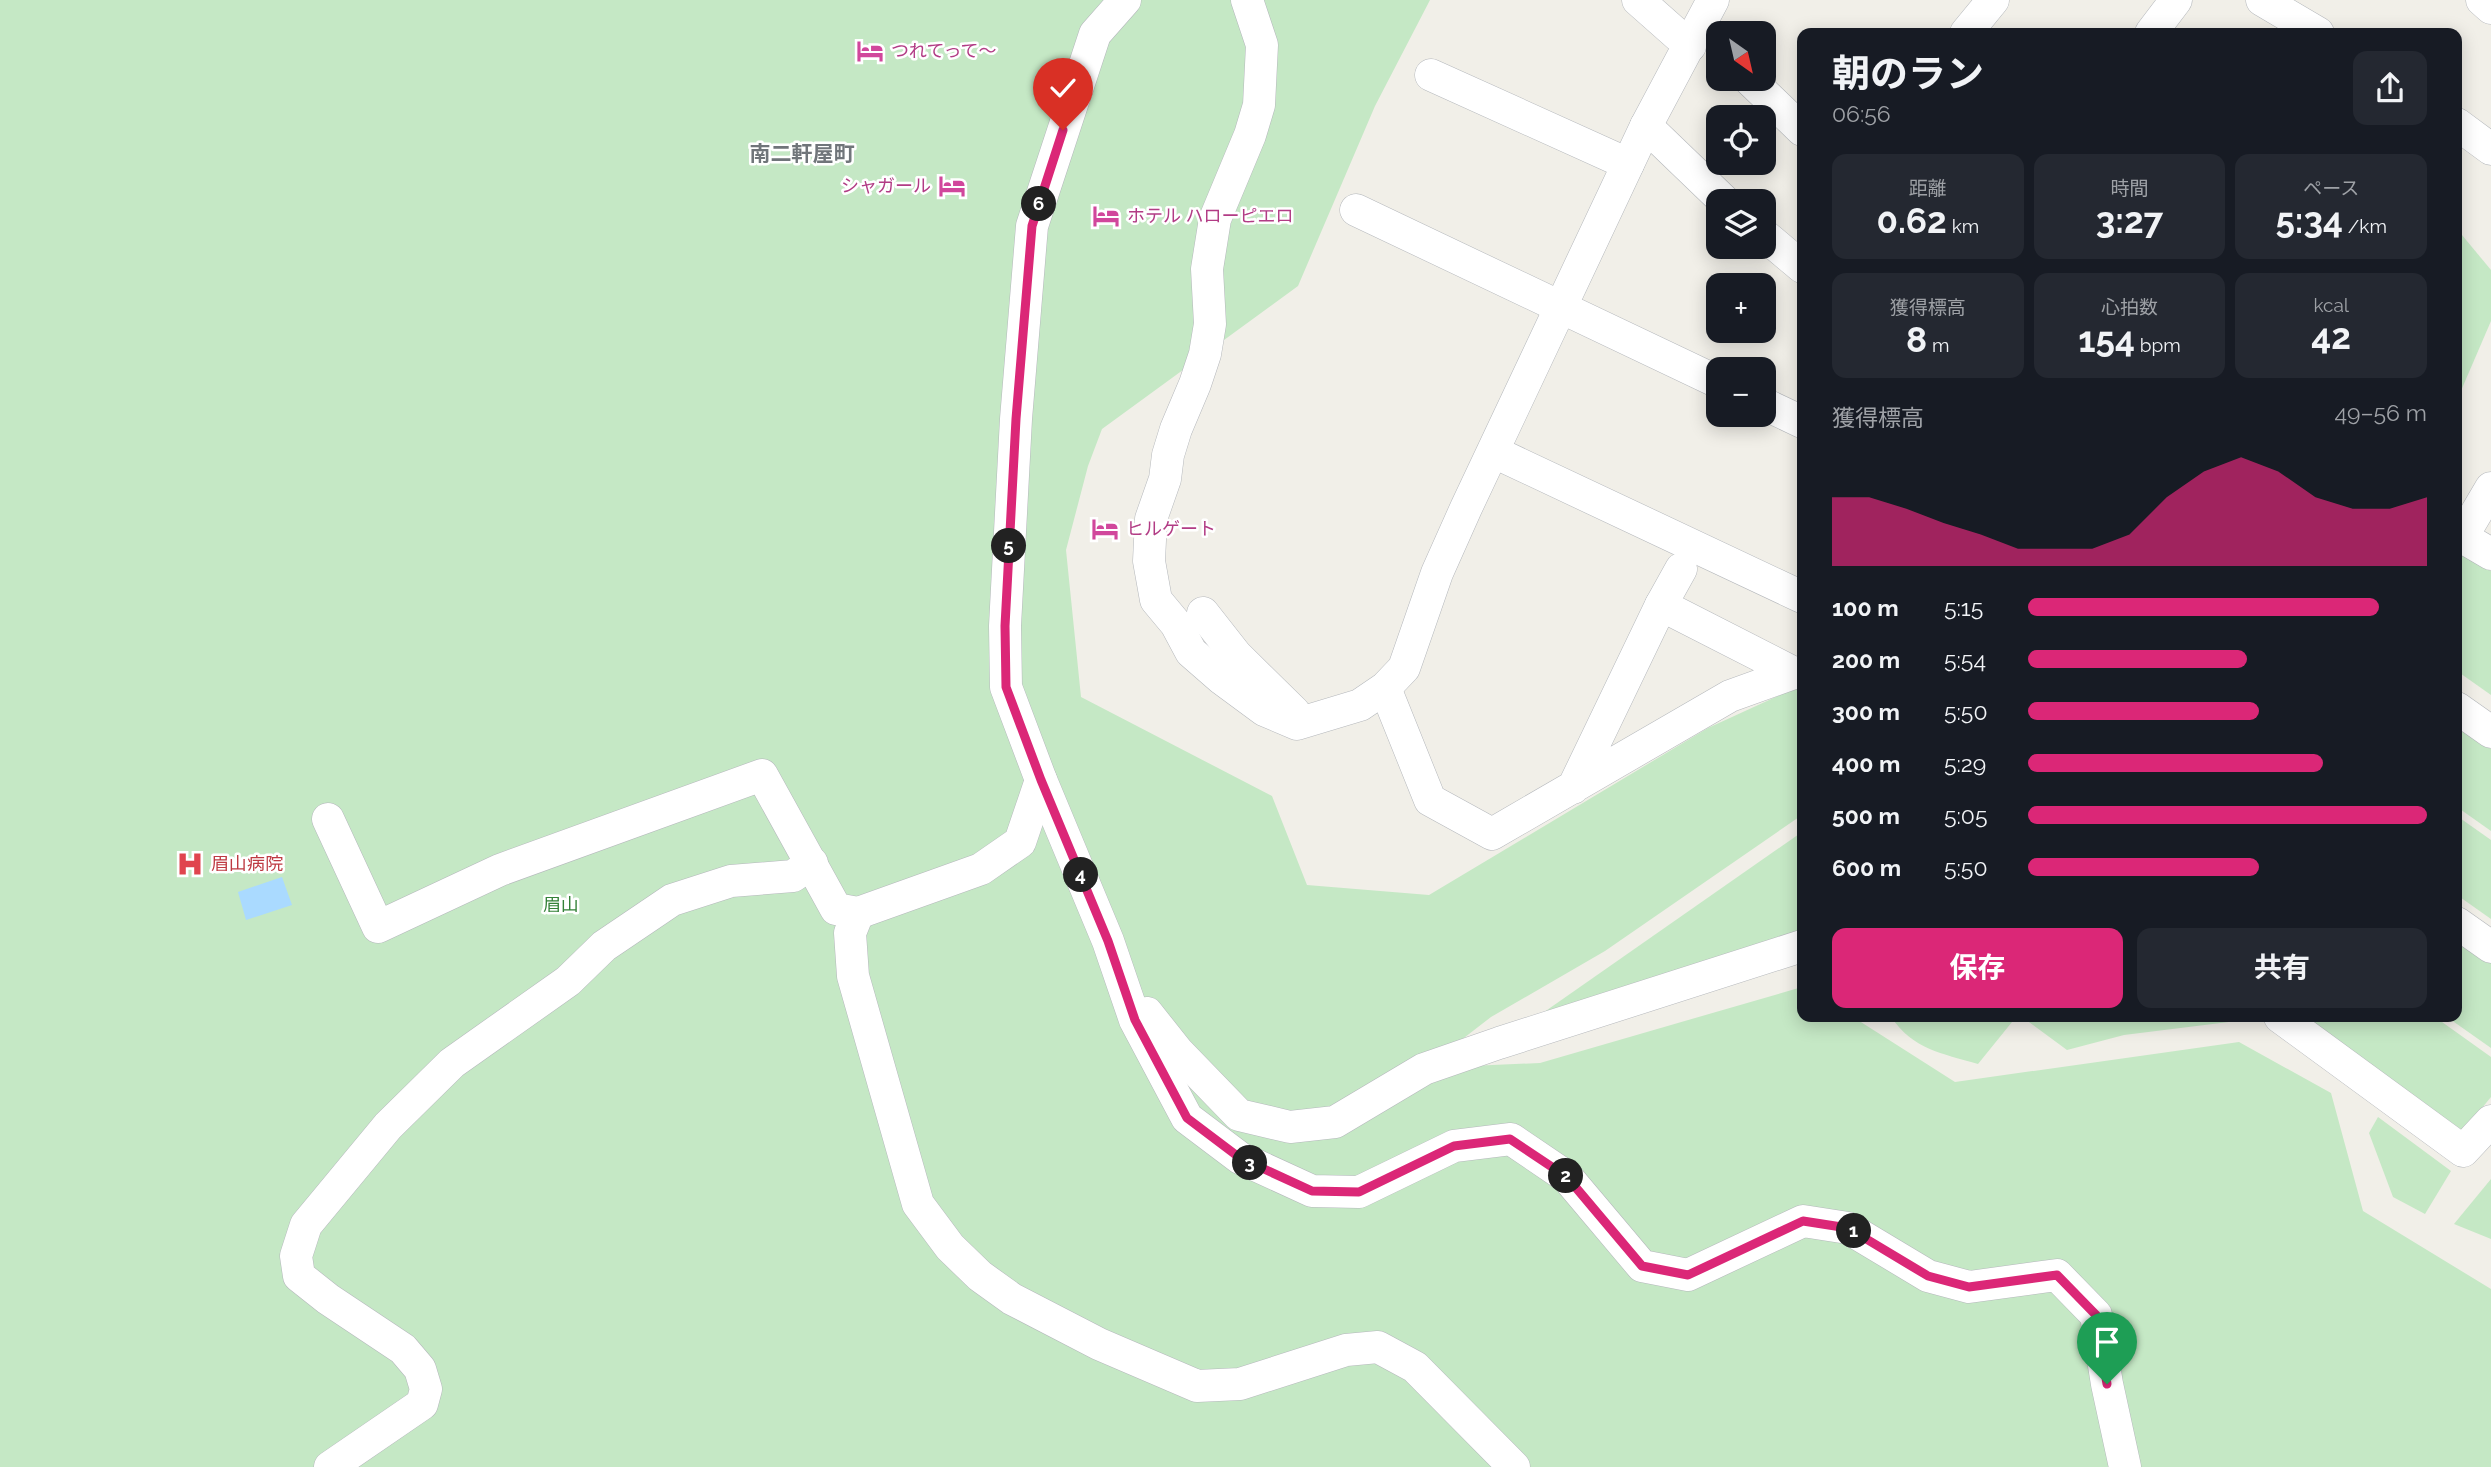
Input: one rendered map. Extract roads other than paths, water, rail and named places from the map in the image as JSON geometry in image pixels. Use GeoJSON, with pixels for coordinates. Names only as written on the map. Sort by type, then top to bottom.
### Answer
{"type":"FeatureCollection","features":[{"type":"Feature","properties":{"kind":"street"},"geometry":{"type":"LineString","coordinates":[[1125,0],[1095,34],[1032,226],[1016,419],[1005,626],[1006,687],[1041,780],[1092,901],[1135,1020],[1187,1118],[1240,1158],[1312,1191],[1359,1192],[1454,1146],[1510,1139],[1567,1177],[1642,1266],[1688,1275],[1803,1221],[1848,1228],[1928,1276],[1969,1287],[2057,1275],[2096,1315],[2107,1384],[2125,1467]]}},
{"type":"Feature","properties":{"kind":"street"},"geometry":{"type":"LineString","coordinates":[[1247,0],[1262,45],[1259,104],[1250,135],[1215,219],[1207,269],[1210,324],[1205,354],[1168,455],[1165,479],[1151,519],[1149,561],[1156,600],[1176,624],[1191,652],[1264,710],[1297,724],[1360,705],[1385,688],[1404,668],[1437,573],[1646,126],[1702,42],[1713,0]]}},
{"type":"Feature","properties":{"kind":"street"},"geometry":{"type":"LineString","coordinates":[[1638,0],[1702,42]]}},
{"type":"Feature","properties":{"kind":"street"},"geometry":{"type":"LineString","coordinates":[[1970,28],[1993,0]]}},
{"type":"Feature","properties":{"kind":"street"},"geometry":{"type":"LineString","coordinates":[[2155,28],[2176,0]]}},
{"type":"Feature","properties":{"kind":"street"},"geometry":{"type":"LineString","coordinates":[[2262,0],[2310,28]]}},
{"type":"Feature","properties":{"kind":"street"},"geometry":{"type":"LineString","coordinates":[[2482,0],[2491,8]]}},
{"type":"Feature","properties":{"kind":"street"},"geometry":{"type":"LineString","coordinates":[[1431,75],[1628,164]]}},
{"type":"Feature","properties":{"kind":"street"},"geometry":{"type":"LineString","coordinates":[[1761,91],[1797,125]]}},
{"type":"Feature","properties":{"kind":"street"},"geometry":{"type":"LineString","coordinates":[[1646,126],[1712,189]]}},
{"type":"Feature","properties":{"kind":"street"},"geometry":{"type":"LineString","coordinates":[[2462,128],[2491,149]]}},
{"type":"Feature","properties":{"kind":"street"},"geometry":{"type":"LineString","coordinates":[[1356,210],[1706,376]]}},
{"type":"Feature","properties":{"kind":"street"},"geometry":{"type":"LineString","coordinates":[[1776,245],[1797,263]]}},
{"type":"Feature","properties":{"kind":"street"},"geometry":{"type":"LineString","coordinates":[[1776,410],[1797,420]]}},
{"type":"Feature","properties":{"kind":"street"},"geometry":{"type":"LineString","coordinates":[[1494,452],[1797,595]]}},
{"type":"Feature","properties":{"kind":"street"},"geometry":{"type":"LineString","coordinates":[[2491,488],[2462,537],[2491,554]]}},
{"type":"Feature","properties":{"kind":"street"},"geometry":{"type":"LineString","coordinates":[[1573,788],[1681,569]]}},
{"type":"Feature","properties":{"kind":"street"},"geometry":{"type":"LineString","coordinates":[[1661,605],[1797,672]]}},
{"type":"Feature","properties":{"kind":"street"},"geometry":{"type":"LineString","coordinates":[[1203,613],[1236,655],[1305,722]]}},
{"type":"Feature","properties":{"kind":"street"},"geometry":{"type":"LineString","coordinates":[[1385,688],[1430,800],[1492,834],[1730,696],[1797,672]]}},
{"type":"Feature","properties":{"kind":"street"},"geometry":{"type":"LineString","coordinates":[[2462,712],[2491,732]]}},
{"type":"Feature","properties":{"kind":"street"},"geometry":{"type":"LineString","coordinates":[[328,819],[378,927],[500,870],[762,775],[836,909],[858,913],[981,869],[1020,842],[1041,780]]}},
{"type":"Feature","properties":{"kind":"street"},"geometry":{"type":"LineString","coordinates":[[330,1467],[422,1404],[426,1389],[420,1369],[403,1349],[328,1299],[299,1276],[296,1256],[306,1225],[388,1126],[452,1063],[568,981],[604,946],[673,900],[731,881],[793,876],[812,863]]}},
{"type":"Feature","properties":{"kind":"street"},"geometry":{"type":"LineString","coordinates":[[858,913],[850,933],[853,976],[918,1204],[950,1247],[980,1276],[1012,1299],[1086,1338],[1197,1386],[1240,1384],[1346,1350],[1378,1347],[1415,1367],[1514,1467]]}},
{"type":"Feature","properties":{"kind":"street"},"geometry":{"type":"LineString","coordinates":[[2462,927],[2491,947]]}},
{"type":"Feature","properties":{"kind":"street"},"geometry":{"type":"LineString","coordinates":[[1122,981],[1178,1052],[1239,1115],[1290,1126],[1335,1122],[1424,1069],[1797,948]]}},
{"type":"Feature","properties":{"kind":"street"},"geometry":{"type":"LineString","coordinates":[[2287,1022],[2463,1151],[2491,1121]]}},
{"type":"Feature","properties":{"kind":"water"},"geometry":{"type":"Polygon","coordinates":[[[282,877],[292,905],[246,920],[238,892],[282,877]]]}},
{"type":"Feature","properties":{"kind":"place","name":"つれてって～"},"geometry":{"type":"Point","coordinates":[870,51]}},
{"type":"Feature","properties":{"kind":"place","name":"シャガール"},"geometry":{"type":"Point","coordinates":[952,186]}},
{"type":"Feature","properties":{"kind":"place","name":"ホテル ハローピエロ"},"geometry":{"type":"Point","coordinates":[1106,216]}},
{"type":"Feature","properties":{"kind":"place","name":"ヒルゲート"},"geometry":{"type":"Point","coordinates":[1105,529]}},
{"type":"Feature","properties":{"kind":"place","name":"眉山病院"},"geometry":{"type":"Point","coordinates":[190,864]}},
{"type":"Feature","properties":{"kind":"district","name":"南二軒屋町"},"geometry":{"type":"Point","coordinates":[802,154]}},
{"type":"Feature","properties":{"kind":"park label","name":"眉山"},"geometry":{"type":"Point","coordinates":[561,905]}}]}
